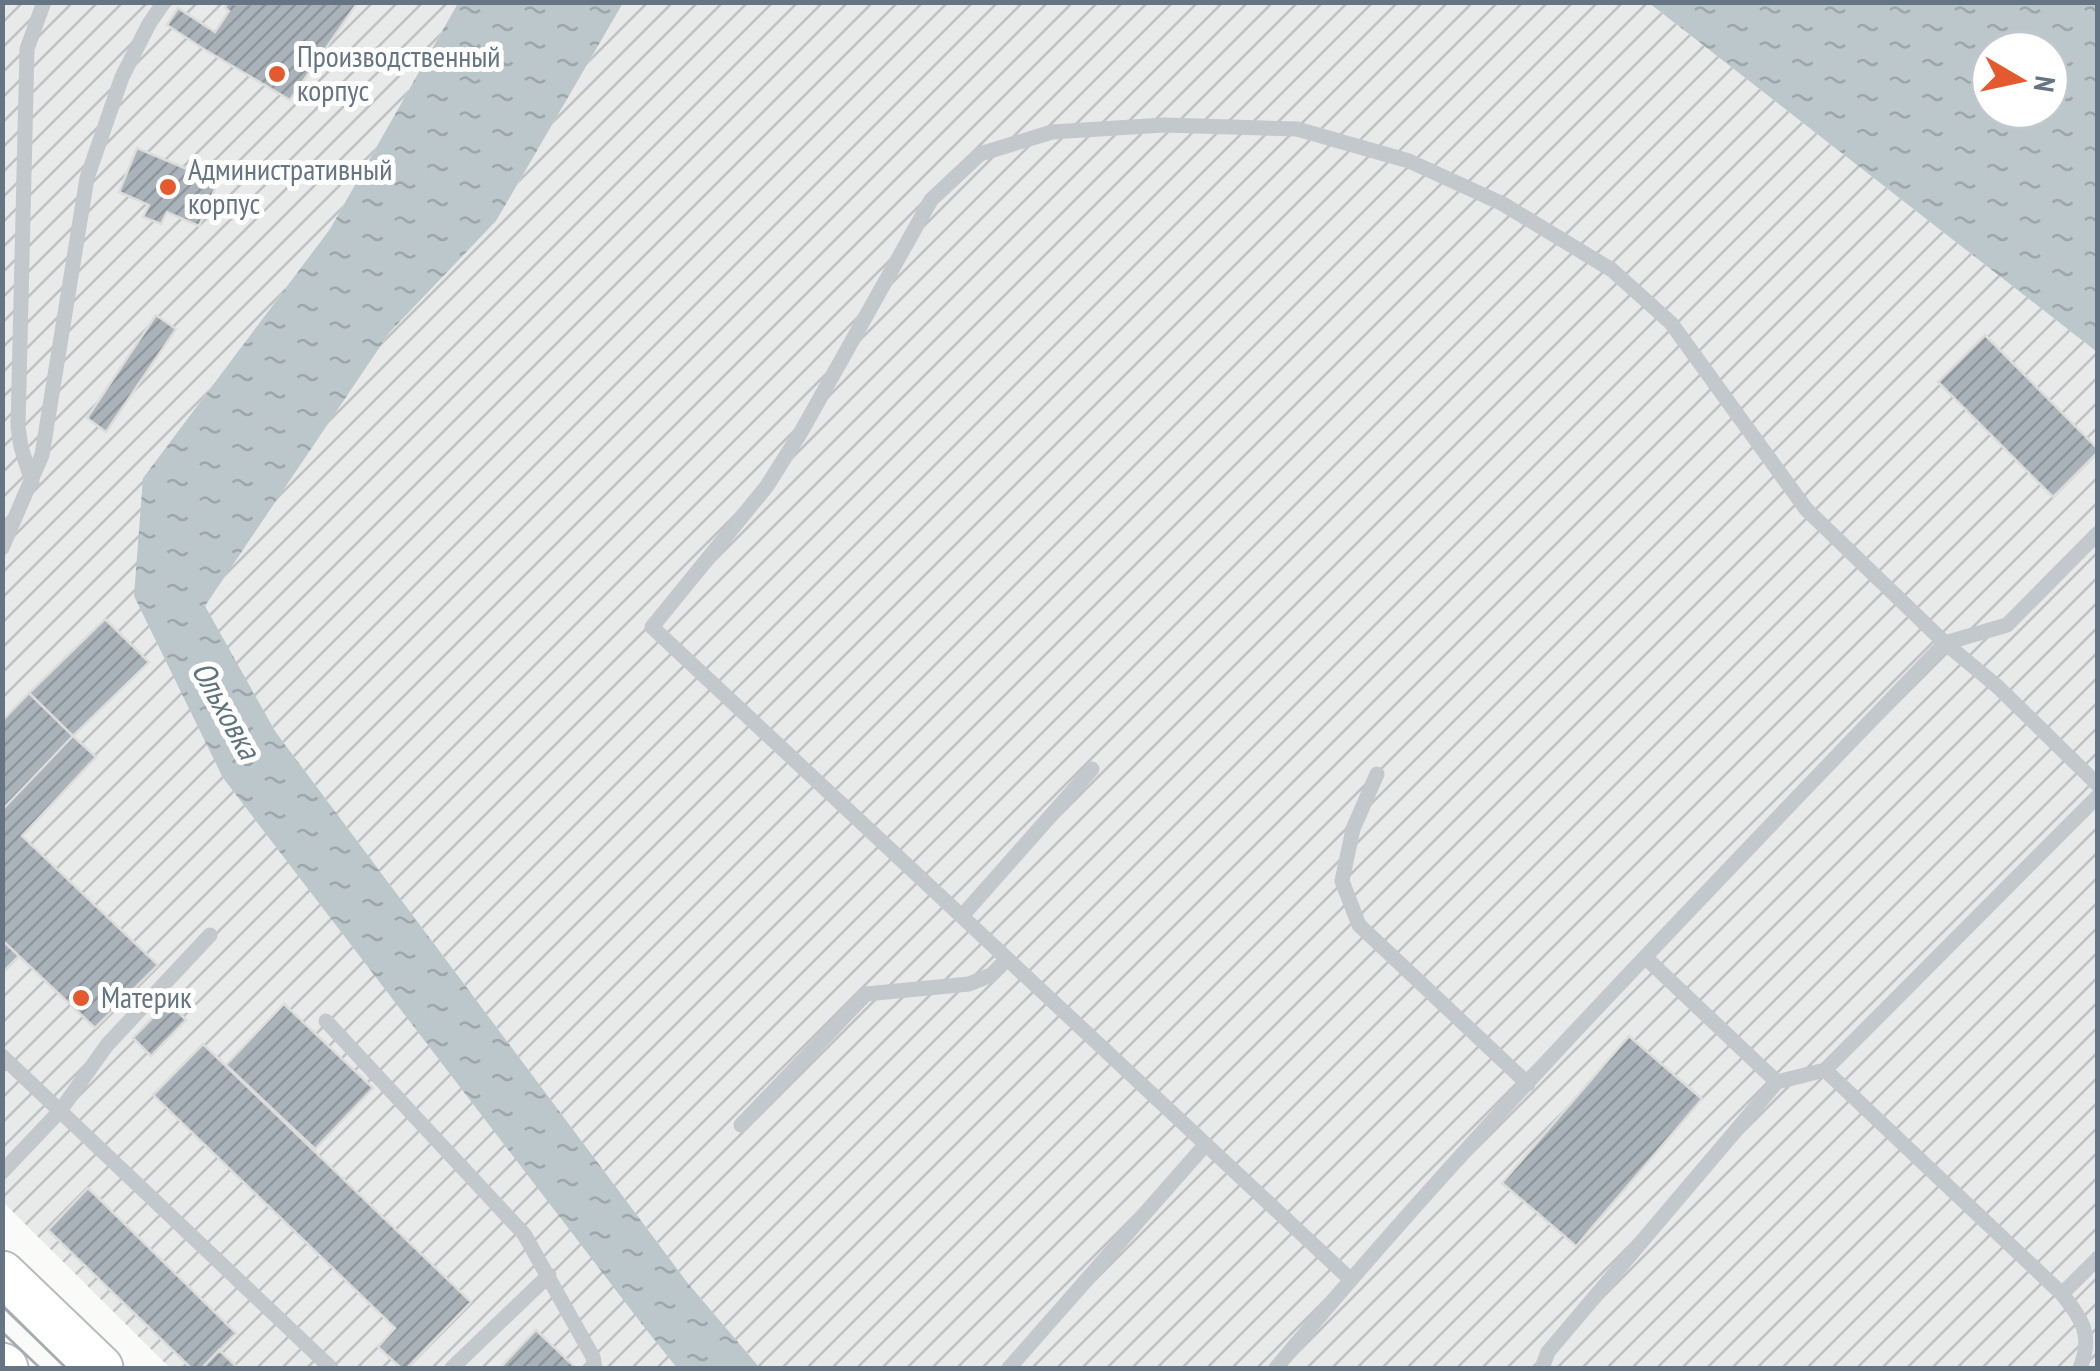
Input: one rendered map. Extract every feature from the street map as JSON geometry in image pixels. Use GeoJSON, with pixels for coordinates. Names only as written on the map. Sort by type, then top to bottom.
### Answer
{"type":"FeatureCollection","features":[{"type":"Feature","properties":{"kind":"main road"},"geometry":{"type":"LineString","coordinates":[[2,1274],[100,1368]]}},
{"type":"Feature","properties":{"kind":"lane"},"geometry":{"type":"LineString","coordinates":[[32,482],[20,447],[18,407],[27,49],[44,2]]}},
{"type":"Feature","properties":{"kind":"lane"},"geometry":{"type":"LineString","coordinates":[[2,548],[42,455],[87,178],[122,77],[164,2]]}},
{"type":"Feature","properties":{"kind":"lane"},"geometry":{"type":"LineString","coordinates":[[1350,1280],[652,627],[766,486],[801,432],[931,200],[980,154],[1052,132],[1164,125],[1297,129],[1410,161],[1503,204],[1612,270],[1671,323],[1806,508],[2098,785]]}},
{"type":"Feature","properties":{"kind":"lane"},"geometry":{"type":"LineString","coordinates":[[1276,1368],[1350,1280],[1528,1084],[1945,643],[2007,624],[2098,533]]}},
{"type":"Feature","properties":{"kind":"lane"},"geometry":{"type":"LineString","coordinates":[[962,916],[1092,769]]}},
{"type":"Feature","properties":{"kind":"lane"},"geometry":{"type":"LineString","coordinates":[[1377,774],[1354,829],[1342,881],[1359,925],[1528,1084]]}},
{"type":"Feature","properties":{"kind":"lane"},"geometry":{"type":"LineString","coordinates":[[1542,1368],[1548,1352],[1777,1082],[1825,1070],[2098,796]]}},
{"type":"Feature","properties":{"kind":"lane"},"geometry":{"type":"LineString","coordinates":[[2,1172],[60,1112],[107,1045],[210,936]]}},
{"type":"Feature","properties":{"kind":"lane"},"geometry":{"type":"LineString","coordinates":[[1646,958],[1777,1082]]}},
{"type":"Feature","properties":{"kind":"lane"},"geometry":{"type":"LineString","coordinates":[[741,1125],[866,994],[968,984],[991,975],[1007,959]]}},
{"type":"Feature","properties":{"kind":"lane"},"geometry":{"type":"LineString","coordinates":[[326,1022],[524,1234],[593,1357],[595,1368]]}},
{"type":"Feature","properties":{"kind":"lane"},"geometry":{"type":"LineString","coordinates":[[2,1056],[330,1368]]}},
{"type":"Feature","properties":{"kind":"lane"},"geometry":{"type":"LineString","coordinates":[[1825,1070],[2062,1294],[2080,1316],[2088,1348],[2080,1368]]}},
{"type":"Feature","properties":{"kind":"lane"},"geometry":{"type":"LineString","coordinates":[[1010,1368],[1206,1144]]}},
{"type":"Feature","properties":{"kind":"lane"},"geometry":{"type":"LineString","coordinates":[[2062,1294],[2098,1258]]}},
{"type":"Feature","properties":{"kind":"lane"},"geometry":{"type":"LineString","coordinates":[[452,1368],[549,1275]]}},
{"type":"Feature","properties":{"kind":"shaded area"},"geometry":{"type":"Polygon","coordinates":[[[2,3],[458,3],[330,229],[143,478],[223,778],[677,1368],[170,1368],[3,1202],[2,3]]]}},
{"type":"Feature","properties":{"kind":"shaded area"},"geometry":{"type":"Polygon","coordinates":[[[623,3],[1649,3],[2097,352],[2097,1368],[760,1368],[687,1282],[275,731],[204,606],[390,332],[496,221],[623,3]]]}},
{"type":"Feature","properties":{"kind":"water","name":"Ольховка"},"geometry":{"type":"Polygon","coordinates":[[[458,3],[623,3],[496,221],[390,332],[205,606],[275,731],[687,1282],[760,1368],[677,1368],[223,778],[134,596],[143,478],[330,229],[458,3]]]}},
{"type":"Feature","properties":{"kind":"water"},"geometry":{"type":"Polygon","coordinates":[[[1649,3],[2097,3],[2097,352],[1649,3]]]}},
{"type":"Feature","properties":{"kind":"building","name":"Производственный корпус"},"geometry":{"type":"Polygon","coordinates":[[[228,2],[358,2],[290,100],[167,25],[178,8],[215,32],[229,11],[225,8],[228,2]]]}},
{"type":"Feature","properties":{"kind":"building","name":"Административный корпус"},"geometry":{"type":"Polygon","coordinates":[[[137,148],[218,182],[199,226],[167,212],[161,224],[143,217],[149,205],[119,192],[137,148]]]}},
{"type":"Feature","properties":{"kind":"building"},"geometry":{"type":"Polygon","coordinates":[[[156,315],[176,329],[106,432],[87,418],[156,315]]]}},
{"type":"Feature","properties":{"kind":"building"},"geometry":{"type":"Polygon","coordinates":[[[1985,335],[2098,449],[2053,497],[1938,382],[1985,335]]]}},
{"type":"Feature","properties":{"kind":"building"},"geometry":{"type":"Polygon","coordinates":[[[105,619],[149,662],[73,736],[29,693],[105,619]]]}},
{"type":"Feature","properties":{"kind":"building"},"geometry":{"type":"Polygon","coordinates":[[[29,693],[73,736],[2,810],[2,721],[29,693]]]}},
{"type":"Feature","properties":{"kind":"building"},"geometry":{"type":"Polygon","coordinates":[[[73,736],[96,757],[22,836],[158,965],[95,1028],[2,940],[2,810],[73,736]]]}},
{"type":"Feature","properties":{"kind":"building"},"geometry":{"type":"Polygon","coordinates":[[[2,940],[19,956],[2,973],[2,940]]]}},
{"type":"Feature","properties":{"kind":"building"},"geometry":{"type":"Polygon","coordinates":[[[168,1002],[186,1020],[151,1056],[133,1038],[168,1002]]]}},
{"type":"Feature","properties":{"kind":"building"},"geometry":{"type":"Polygon","coordinates":[[[284,1004],[373,1088],[315,1149],[226,1065],[284,1004]]]}},
{"type":"Feature","properties":{"kind":"building"},"geometry":{"type":"Polygon","coordinates":[[[1629,1036],[1702,1099],[1576,1246],[1502,1183],[1629,1036]]]}},
{"type":"Feature","properties":{"kind":"building"},"geometry":{"type":"Polygon","coordinates":[[[203,1044],[471,1302],[407,1368],[401,1368],[378,1347],[395,1328],[153,1095],[203,1044]]]}},
{"type":"Feature","properties":{"kind":"building"},"geometry":{"type":"Polygon","coordinates":[[[88,1188],[236,1333],[202,1368],[191,1368],[48,1230],[88,1188]]]}},
{"type":"Feature","properties":{"kind":"building"},"geometry":{"type":"Polygon","coordinates":[[[536,1330],[576,1368],[500,1368],[536,1330]]]}},
{"type":"Feature","properties":{"kind":"building"},"geometry":{"type":"Polygon","coordinates":[[[219,1350],[238,1368],[202,1368],[219,1350]]]}},
{"type":"Feature","properties":{"kind":"tram line"},"geometry":{"type":"LineString","coordinates":[[2,1305],[66,1368]]}},
{"type":"Feature","properties":{"kind":"tram line"},"geometry":{"type":"LineString","coordinates":[[2,1332],[40,1368]]}},
{"type":"Feature","properties":{"kind":"place","name":"Производственный корпус"},"geometry":{"type":"Point","coordinates":[277,74]}},
{"type":"Feature","properties":{"kind":"place","name":"Административный корпус"},"geometry":{"type":"Point","coordinates":[168,187]}},
{"type":"Feature","properties":{"kind":"place","name":"Материк"},"geometry":{"type":"Point","coordinates":[81,998]}}]}
